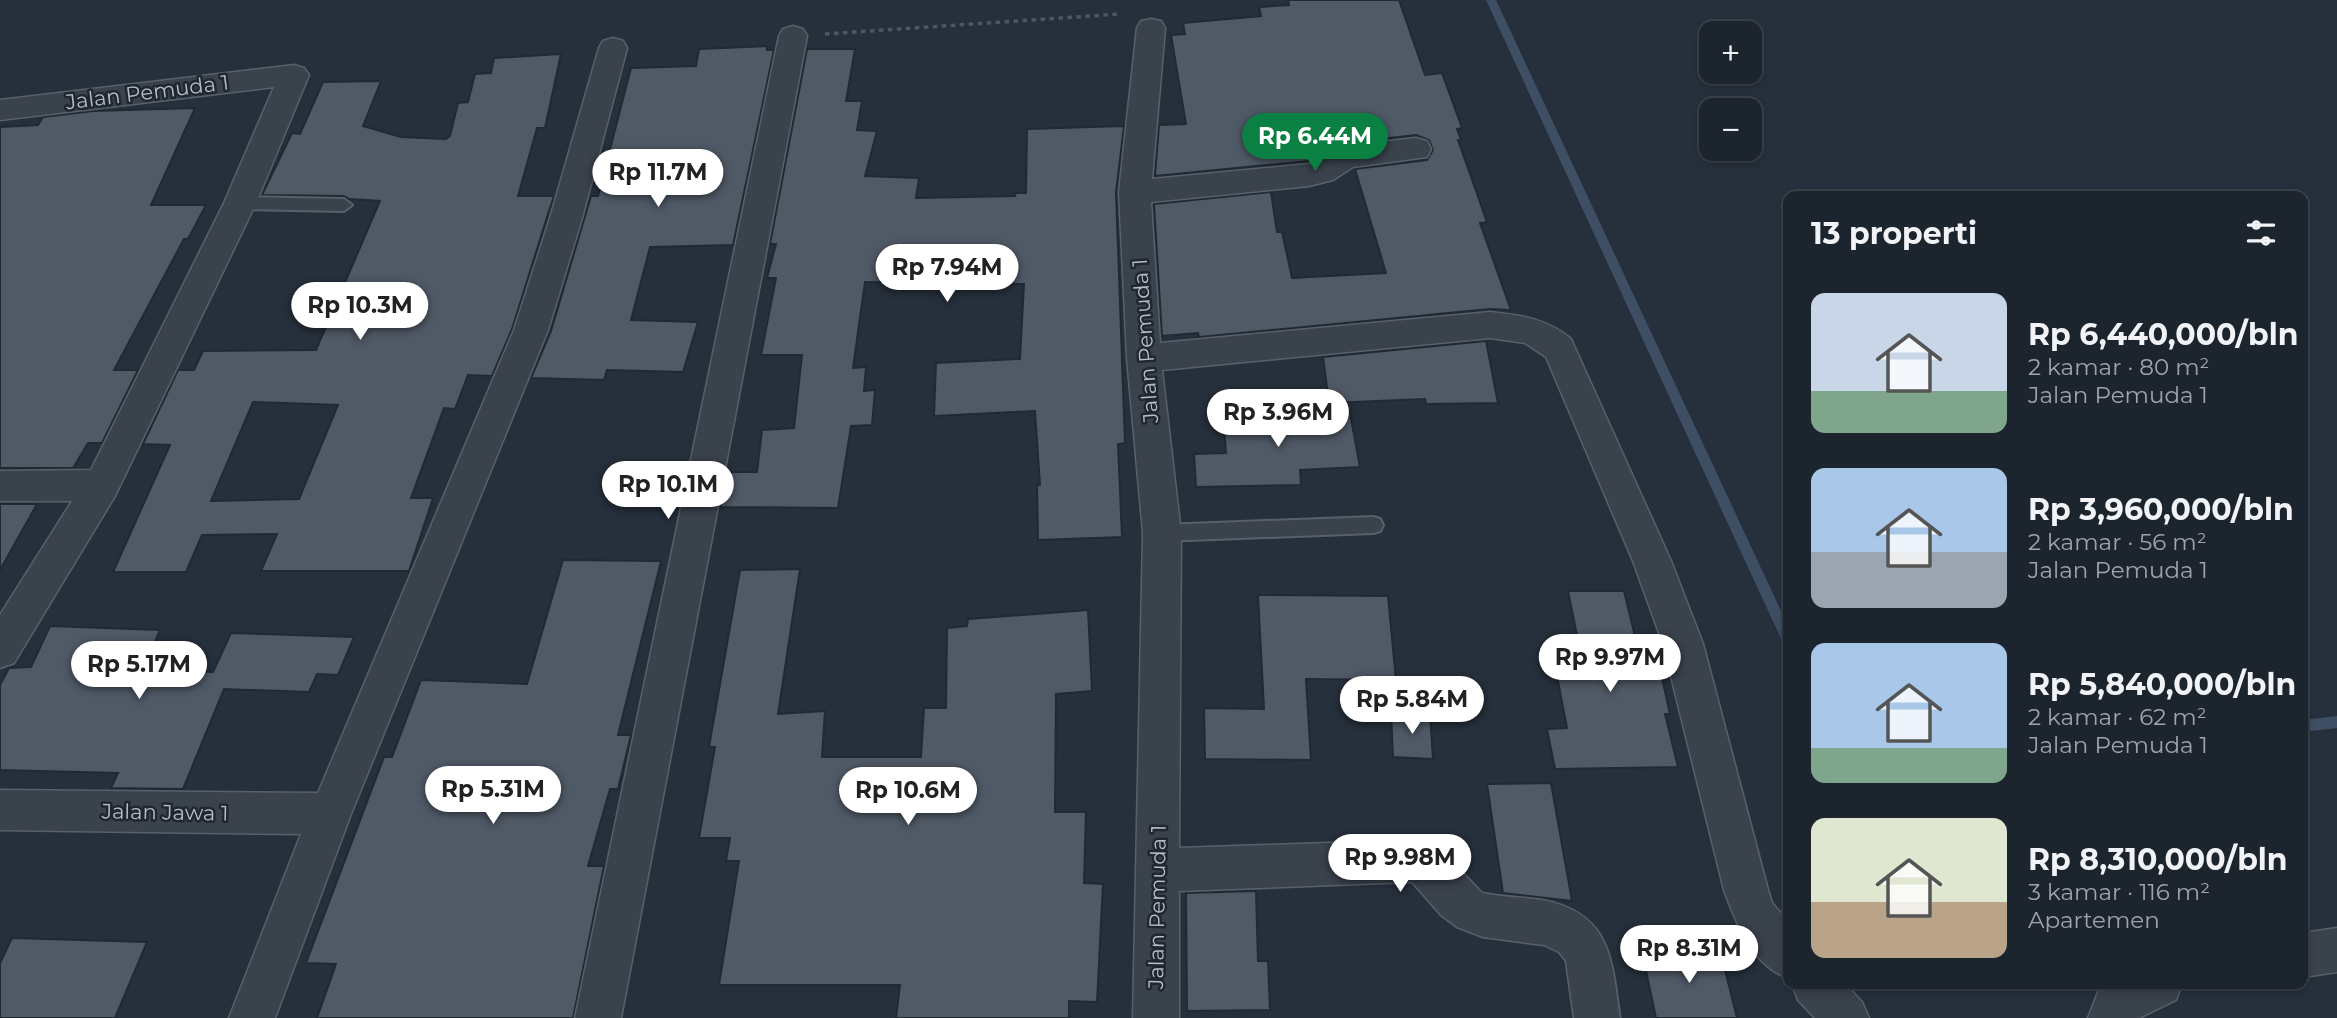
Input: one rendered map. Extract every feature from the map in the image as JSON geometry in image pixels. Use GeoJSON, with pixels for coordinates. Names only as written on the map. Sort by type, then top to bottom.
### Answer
{"type":"FeatureCollection","features":[{"type":"Feature","properties":{"kind":"street","name":"Jalan Pemuda 1"},"geometry":{"type":"LineString","coordinates":[[1151,28],[1135,192],[1144,358],[1162,533],[1156,1018]]}},
{"type":"Feature","properties":{"kind":"street"},"geometry":{"type":"LineString","coordinates":[[598,1018],[793,36]]}},
{"type":"Feature","properties":{"kind":"street"},"geometry":{"type":"LineString","coordinates":[[252,1018],[330,814],[531,330],[566,218],[613,48]]}},
{"type":"Feature","properties":{"kind":"street","name":"Jalan Pemuda 1"},"geometry":{"type":"LineString","coordinates":[[0,110],[295,75],[240,203]]}},
{"type":"Feature","properties":{"kind":"street"},"geometry":{"type":"LineString","coordinates":[[1135,192],[1308,175],[1322,172],[1346,157],[1416,149]]}},
{"type":"Feature","properties":{"kind":"street"},"geometry":{"type":"LineString","coordinates":[[0,650],[102,485],[240,203]]}},
{"type":"Feature","properties":{"kind":"street"},"geometry":{"type":"LineString","coordinates":[[1144,358],[1490,325],[1527,328],[1549,339],[1559,349],[1653,561],[1683,644],[1746,890],[1756,917],[1783,950]]}},
{"type":"Feature","properties":{"kind":"street"},"geometry":{"type":"LineString","coordinates":[[0,486],[102,485]]}},
{"type":"Feature","properties":{"kind":"street","name":"Jalan Jawa 1"},"geometry":{"type":"LineString","coordinates":[[0,810],[330,814]]}},
{"type":"Feature","properties":{"kind":"street"},"geometry":{"type":"LineString","coordinates":[[1157,870],[1413,861],[1424,864],[1435,871],[1455,902],[1474,913],[1560,925],[1575,934],[1584,947],[1591,972],[1597,1018]]}},
{"type":"Feature","properties":{"kind":"street"},"geometry":{"type":"LineString","coordinates":[[2308,954],[2337,950]]}},
{"type":"Feature","properties":{"kind":"street"},"geometry":{"type":"LineString","coordinates":[[1819,989],[1846,1018]]}},
{"type":"Feature","properties":{"kind":"street"},"geometry":{"type":"LineString","coordinates":[[2111,1018],[2115,1006],[2150,989]]}},
{"type":"Feature","properties":{"kind":"lane"},"geometry":{"type":"LineString","coordinates":[[240,203],[344,205]]}},
{"type":"Feature","properties":{"kind":"lane"},"geometry":{"type":"LineString","coordinates":[[1162,533],[1373,525]]}},
{"type":"Feature","properties":{"kind":"path"},"geometry":{"type":"LineString","coordinates":[[793,36],[1119,14],[1139,18],[1151,28]]}},
{"type":"Feature","properties":{"kind":"building"},"geometry":{"type":"Polygon","coordinates":[[[1288,0],[1399,0],[1425,75],[1442,73],[1462,128],[1457,129],[1461,140],[1458,140],[1487,222],[1480,223],[1511,310],[1490,309],[1199,337],[1198,333],[1162,336],[1154,204],[1271,192],[1277,232],[1282,232],[1292,278],[1386,273],[1355,169],[1427,160],[1433,150],[1429,140],[1416,135],[1346,143],[1309,161],[1155,176],[1159,125],[1186,124],[1171,35],[1185,34],[1183,23],[1261,16],[1259,7],[1289,5],[1288,0]]]}},
{"type":"Feature","properties":{"kind":"building"},"geometry":{"type":"Polygon","coordinates":[[[767,46],[767,50],[774,50],[733,245],[650,247],[631,320],[698,322],[683,372],[607,370],[604,380],[531,378],[551,331],[591,196],[598,196],[631,68],[696,66],[699,49],[767,46]]]}},
{"type":"Feature","properties":{"kind":"building"},"geometry":{"type":"Polygon","coordinates":[[[807,49],[855,49],[846,101],[862,101],[857,130],[877,131],[865,176],[919,178],[916,198],[1015,196],[1016,193],[1026,193],[1027,129],[1124,126],[1116,192],[1125,443],[1118,444],[1122,537],[1038,540],[1037,485],[1040,485],[1035,411],[934,416],[936,363],[1020,359],[1024,284],[865,282],[853,368],[866,367],[864,391],[875,390],[872,425],[851,426],[838,508],[720,507],[727,472],[757,472],[762,430],[794,428],[802,355],[761,355],[776,278],[767,278],[776,244],[770,244],[807,49]]]}},
{"type":"Feature","properties":{"kind":"building"},"geometry":{"type":"Polygon","coordinates":[[[561,54],[545,128],[537,128],[518,196],[554,196],[512,329],[492,376],[468,375],[455,409],[444,408],[411,498],[433,498],[409,571],[261,571],[277,534],[202,535],[186,572],[113,572],[170,445],[143,444],[178,370],[194,370],[203,351],[316,350],[380,201],[349,199],[344,196],[262,195],[292,133],[300,134],[323,82],[381,81],[363,126],[401,137],[446,139],[450,136],[458,103],[468,102],[475,74],[491,73],[494,58],[561,54]],[[253,402],[211,501],[299,499],[338,405],[253,402]]]}},
{"type":"Feature","properties":{"kind":"building"},"geometry":{"type":"Polygon","coordinates":[[[195,108],[151,205],[206,205],[188,239],[184,239],[114,370],[138,370],[102,443],[88,443],[73,468],[0,468],[0,127],[38,125],[43,117],[93,111],[195,108]]]}},
{"type":"Feature","properties":{"kind":"building"},"geometry":{"type":"Polygon","coordinates":[[[1486,341],[1498,403],[1426,404],[1425,399],[1329,403],[1323,357],[1486,341]]]}},
{"type":"Feature","properties":{"kind":"building"},"geometry":{"type":"Polygon","coordinates":[[[1350,413],[1360,467],[1300,470],[1301,485],[1196,487],[1194,454],[1226,453],[1223,415],[1350,413]]]}},
{"type":"Feature","properties":{"kind":"building"},"geometry":{"type":"Polygon","coordinates":[[[0,504],[37,504],[0,570],[0,504]]]}},
{"type":"Feature","properties":{"kind":"building"},"geometry":{"type":"Polygon","coordinates":[[[563,560],[661,561],[618,735],[631,735],[618,789],[610,789],[588,866],[604,866],[573,1018],[317,1018],[336,964],[306,963],[384,757],[392,757],[421,680],[527,684],[563,560]]]}},
{"type":"Feature","properties":{"kind":"building"},"geometry":{"type":"Polygon","coordinates":[[[800,569],[778,714],[825,711],[822,757],[921,757],[924,708],[946,708],[947,628],[967,626],[968,619],[1088,610],[1092,691],[1056,694],[1055,812],[1086,812],[1084,883],[1103,884],[1097,1002],[1069,1001],[1069,1018],[896,1018],[900,985],[719,985],[739,861],[726,861],[730,838],[699,838],[715,747],[709,747],[740,570],[800,569]]]}},
{"type":"Feature","properties":{"kind":"building"},"geometry":{"type":"Polygon","coordinates":[[[1568,591],[1624,591],[1643,669],[1660,669],[1670,714],[1665,714],[1678,767],[1555,769],[1547,729],[1567,728],[1556,671],[1584,670],[1568,591]]]}},
{"type":"Feature","properties":{"kind":"building"},"geometry":{"type":"Polygon","coordinates":[[[1258,595],[1388,596],[1396,680],[1306,679],[1311,760],[1205,759],[1204,708],[1264,709],[1258,595]]]}},
{"type":"Feature","properties":{"kind":"building"},"geometry":{"type":"Polygon","coordinates":[[[50,626],[160,630],[143,670],[213,672],[231,633],[354,637],[338,675],[317,674],[309,692],[224,689],[183,789],[111,788],[118,773],[0,770],[0,685],[9,668],[31,667],[50,626]]]}},
{"type":"Feature","properties":{"kind":"building"},"geometry":{"type":"Polygon","coordinates":[[[1391,712],[1430,714],[1433,759],[1393,757],[1391,712]]]}},
{"type":"Feature","properties":{"kind":"building"},"geometry":{"type":"Polygon","coordinates":[[[1551,783],[1572,901],[1503,893],[1487,784],[1551,783]]]}},
{"type":"Feature","properties":{"kind":"building"},"geometry":{"type":"Polygon","coordinates":[[[1256,891],[1258,961],[1268,961],[1270,1010],[1187,1011],[1186,893],[1256,891]]]}},
{"type":"Feature","properties":{"kind":"building"},"geometry":{"type":"Polygon","coordinates":[[[12,938],[147,942],[115,1018],[0,1018],[0,963],[12,938]]]}},
{"type":"Feature","properties":{"kind":"building"},"geometry":{"type":"Polygon","coordinates":[[[1720,950],[1737,1018],[1656,1018],[1642,952],[1720,950]]]}},
{"type":"Feature","properties":{"kind":"waterway"},"geometry":{"type":"LineString","coordinates":[[1491,0],[1783,628]]}},
{"type":"Feature","properties":{"kind":"waterway"},"geometry":{"type":"LineString","coordinates":[[2308,725],[2337,722]]}}]}
